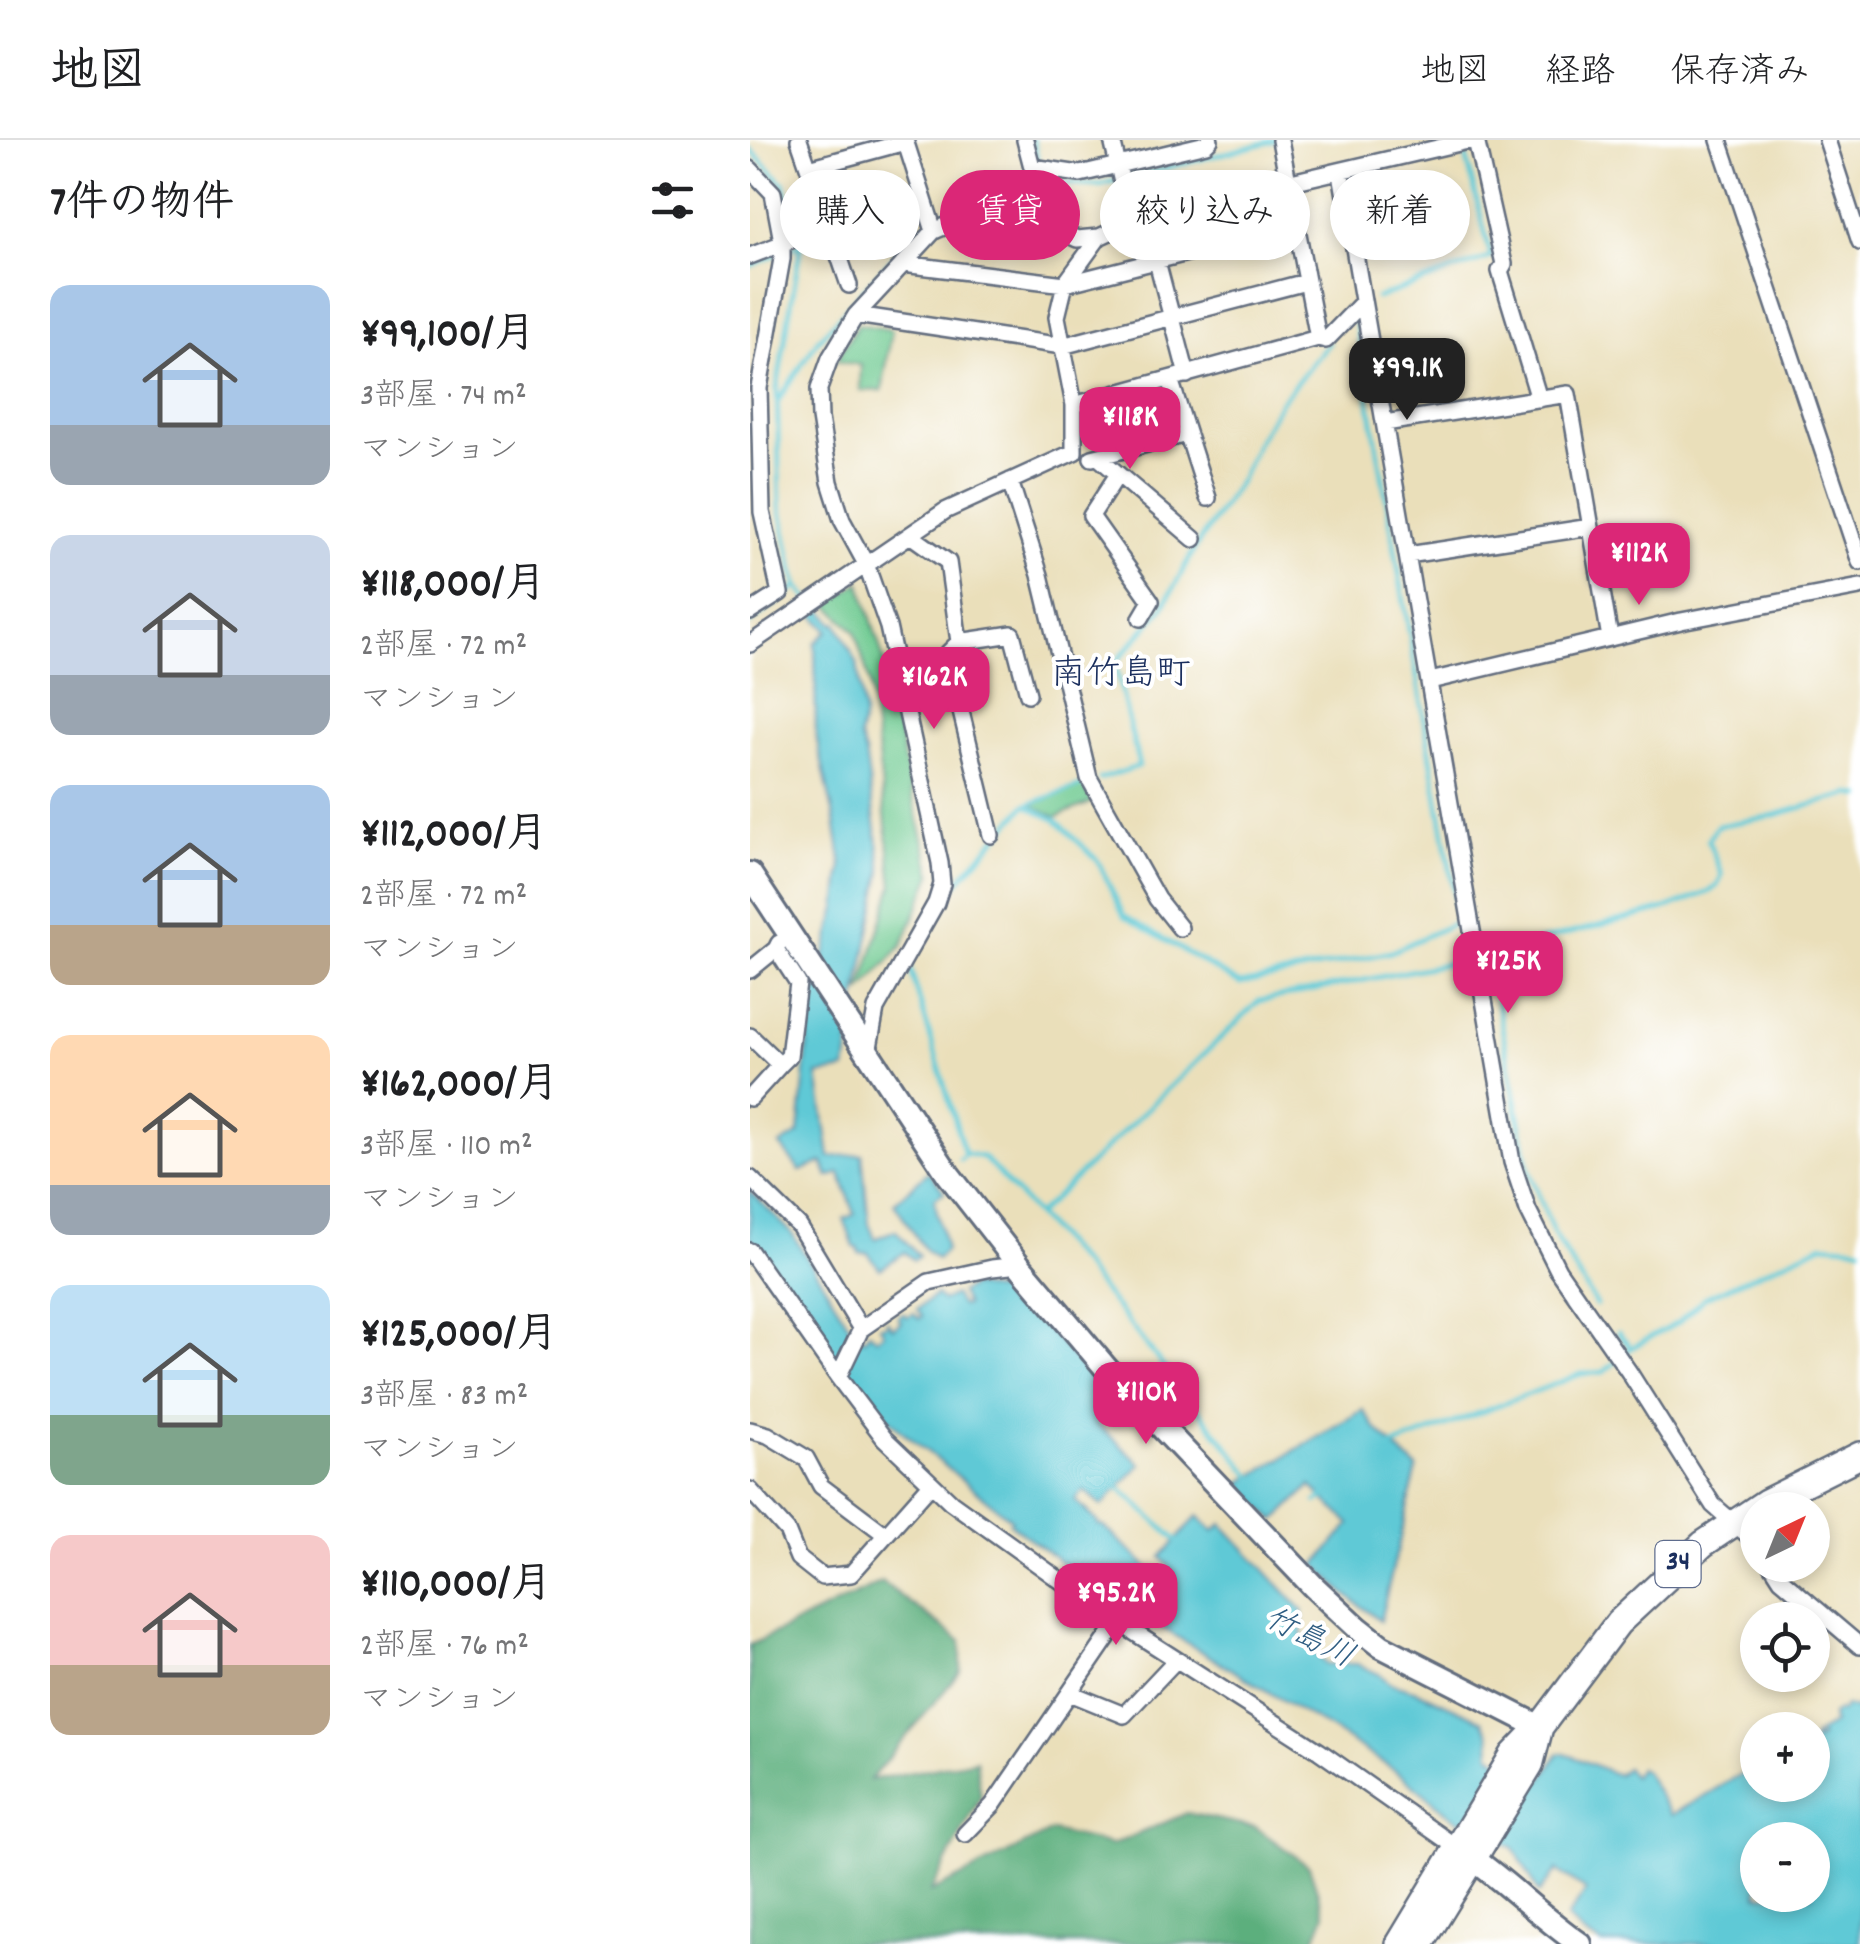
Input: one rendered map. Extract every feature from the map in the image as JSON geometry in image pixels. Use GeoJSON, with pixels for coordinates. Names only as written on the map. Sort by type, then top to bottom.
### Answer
{"type":"FeatureCollection","features":[{"type":"Feature","properties":{"kind":"main road","name":"34"},"geometry":{"type":"LineString","coordinates":[[1421,1944],[1471,1846],[1540,1726],[1618,1622],[1672,1570],[1734,1522],[1860,1456]]}},
{"type":"Feature","properties":{"kind":"main road","name":"34"},"geometry":{"type":"LineString","coordinates":[[1399,1944],[1471,1846]]}},
{"type":"Feature","properties":{"kind":"street"},"geometry":{"type":"LineString","coordinates":[[800,140],[809,168],[905,141],[934,231]]}},
{"type":"Feature","properties":{"kind":"street"},"geometry":{"type":"LineString","coordinates":[[1025,140],[1032,167],[1080,174],[1119,167],[1210,140]]}},
{"type":"Feature","properties":{"kind":"street"},"geometry":{"type":"LineString","coordinates":[[1112,140],[1120,170]]}},
{"type":"Feature","properties":{"kind":"street"},"geometry":{"type":"LineString","coordinates":[[1353,170],[1474,140],[1504,264],[1500,271],[1539,399]]}},
{"type":"Feature","properties":{"kind":"street"},"geometry":{"type":"LineString","coordinates":[[1719,140],[1860,562]]}},
{"type":"Feature","properties":{"kind":"street"},"geometry":{"type":"LineString","coordinates":[[1827,140],[1860,242]]}},
{"type":"Feature","properties":{"kind":"street"},"geometry":{"type":"LineString","coordinates":[[1281,145],[1286,170]]}},
{"type":"Feature","properties":{"kind":"street"},"geometry":{"type":"LineString","coordinates":[[750,169],[772,193],[780,211]]}},
{"type":"Feature","properties":{"kind":"street"},"geometry":{"type":"LineString","coordinates":[[865,1050],[876,1009],[936,903],[942,884],[888,627],[836,502],[820,418],[819,389],[830,358],[856,316],[934,231],[967,216],[1056,229],[1078,239],[1099,238]]}},
{"type":"Feature","properties":{"kind":"street"},"geometry":{"type":"LineString","coordinates":[[1074,452],[1074,405],[1056,317],[1065,284],[1099,238]]}},
{"type":"Feature","properties":{"kind":"street"},"geometry":{"type":"LineString","coordinates":[[750,256],[780,243]]}},
{"type":"Feature","properties":{"kind":"street"},"geometry":{"type":"LineString","coordinates":[[750,612],[780,592],[755,462],[759,388],[782,260]]}},
{"type":"Feature","properties":{"kind":"street"},"geometry":{"type":"LineString","coordinates":[[841,260],[849,285]]}},
{"type":"Feature","properties":{"kind":"street"},"geometry":{"type":"LineString","coordinates":[[904,264],[1065,284],[1156,260],[1187,375]]}},
{"type":"Feature","properties":{"kind":"street"},"geometry":{"type":"LineString","coordinates":[[1301,260],[1318,338]]}},
{"type":"Feature","properties":{"kind":"street"},"geometry":{"type":"LineString","coordinates":[[1357,260],[1512,1162],[1528,1210],[1558,1270],[1629,1372],[1713,1505],[1740,1528]]}},
{"type":"Feature","properties":{"kind":"street"},"geometry":{"type":"LineString","coordinates":[[856,316],[1062,346],[1306,282]]}},
{"type":"Feature","properties":{"kind":"street"},"geometry":{"type":"LineString","coordinates":[[1074,405],[1318,338],[1326,340],[1364,302]]}},
{"type":"Feature","properties":{"kind":"street"},"geometry":{"type":"LineString","coordinates":[[1170,379],[1208,498]]}},
{"type":"Feature","properties":{"kind":"street"},"geometry":{"type":"LineString","coordinates":[[1385,424],[1568,394],[1610,638]]}},
{"type":"Feature","properties":{"kind":"street"},"geometry":{"type":"LineString","coordinates":[[750,644],[945,511],[1074,452],[1098,457],[1187,434]]}},
{"type":"Feature","properties":{"kind":"street"},"geometry":{"type":"LineString","coordinates":[[1098,457],[1194,539]]}},
{"type":"Feature","properties":{"kind":"street"},"geometry":{"type":"LineString","coordinates":[[1118,474],[1090,516],[1151,601],[1141,618]]}},
{"type":"Feature","properties":{"kind":"street"},"geometry":{"type":"LineString","coordinates":[[1010,481],[1040,576],[1088,778],[1157,899],[1180,928]]}},
{"type":"Feature","properties":{"kind":"street"},"geometry":{"type":"LineString","coordinates":[[1408,555],[1591,527]]}},
{"type":"Feature","properties":{"kind":"street"},"geometry":{"type":"LineString","coordinates":[[910,534],[948,562],[958,642]]}},
{"type":"Feature","properties":{"kind":"street"},"geometry":{"type":"LineString","coordinates":[[1430,682],[1680,620],[1860,588]]}},
{"type":"Feature","properties":{"kind":"street"},"geometry":{"type":"LineString","coordinates":[[991,834],[947,654],[958,642],[1012,634],[1028,694]]}},
{"type":"Feature","properties":{"kind":"street"},"geometry":{"type":"LineString","coordinates":[[750,874],[784,941],[798,983],[789,1056],[750,1098]]}},
{"type":"Feature","properties":{"kind":"street"},"geometry":{"type":"LineString","coordinates":[[784,941],[810,962],[948,1174],[1019,1266],[1112,1374],[1338,1610],[1382,1646],[1540,1726]]}},
{"type":"Feature","properties":{"kind":"street"},"geometry":{"type":"LineString","coordinates":[[750,970],[784,941]]}},
{"type":"Feature","properties":{"kind":"street"},"geometry":{"type":"LineString","coordinates":[[750,1036],[780,1065]]}},
{"type":"Feature","properties":{"kind":"street"},"geometry":{"type":"LineString","coordinates":[[750,1178],[799,1226],[859,1331]]}},
{"type":"Feature","properties":{"kind":"street"},"geometry":{"type":"LineString","coordinates":[[750,1250],[884,1438],[930,1484],[1118,1622],[1377,1790],[1471,1846],[1537,1912],[1580,1944]]}},
{"type":"Feature","properties":{"kind":"street"},"geometry":{"type":"LineString","coordinates":[[840,1374],[859,1331],[929,1282],[1019,1266]]}},
{"type":"Feature","properties":{"kind":"street"},"geometry":{"type":"LineString","coordinates":[[750,1430],[768,1435],[806,1458],[821,1486],[886,1534]]}},
{"type":"Feature","properties":{"kind":"street"},"geometry":{"type":"LineString","coordinates":[[750,1490],[787,1531],[798,1558],[822,1577],[851,1574],[930,1484]]}},
{"type":"Feature","properties":{"kind":"street"},"geometry":{"type":"LineString","coordinates":[[1786,1582],[1860,1646]]}},
{"type":"Feature","properties":{"kind":"street"},"geometry":{"type":"LineString","coordinates":[[965,1834],[993,1805],[1118,1622]]}},
{"type":"Feature","properties":{"kind":"street"},"geometry":{"type":"LineString","coordinates":[[1070,1692],[1124,1715],[1176,1660]]}},
{"type":"Feature","properties":{"kind":"green space"},"geometry":{"type":"Polygon","coordinates":[[[858,324],[892,330],[882,391],[860,390],[861,365],[836,361],[858,324]]]}},
{"type":"Feature","properties":{"kind":"green space"},"geometry":{"type":"Polygon","coordinates":[[[860,582],[887,671],[932,874],[902,946],[860,993],[893,885],[870,684],[855,632],[828,604],[860,582]]]}},
{"type":"Feature","properties":{"kind":"green space"},"geometry":{"type":"Polygon","coordinates":[[[1083,785],[1092,802],[1056,817],[1031,805],[1083,785]]]}},
{"type":"Feature","properties":{"kind":"green space"},"geometry":{"type":"Polygon","coordinates":[[[882,1582],[961,1641],[961,1671],[870,1780],[976,1760],[981,1796],[931,1892],[1052,1831],[1112,1845],[1187,1813],[1255,1827],[1309,1866],[1325,1914],[1313,1944],[750,1944],[750,1645],[882,1582]]]}},
{"type":"Feature","properties":{"kind":"water"},"geometry":{"type":"Polygon","coordinates":[[[820,606],[837,623],[857,663],[864,715],[859,737],[865,753],[882,871],[846,1070],[818,1075],[830,1157],[862,1154],[869,1224],[875,1239],[895,1230],[919,1256],[914,1260],[905,1252],[880,1269],[868,1253],[859,1253],[854,1247],[844,1219],[855,1214],[840,1173],[828,1177],[823,1162],[800,1171],[780,1145],[799,1134],[811,1008],[837,908],[842,865],[816,736],[815,643],[828,631],[811,612],[820,606]]]}},
{"type":"Feature","properties":{"kind":"water"},"geometry":{"type":"Polygon","coordinates":[[[929,1171],[944,1192],[934,1199],[946,1250],[937,1259],[926,1251],[894,1203],[929,1171]]]}},
{"type":"Feature","properties":{"kind":"water"},"geometry":{"type":"Polygon","coordinates":[[[750,1191],[791,1232],[851,1328],[864,1339],[869,1332],[877,1338],[884,1333],[880,1326],[887,1321],[893,1328],[901,1322],[898,1317],[903,1313],[907,1317],[914,1313],[919,1319],[922,1316],[917,1309],[936,1295],[942,1301],[954,1295],[961,1306],[966,1305],[960,1293],[972,1286],[1007,1293],[1024,1303],[1100,1387],[1096,1423],[1141,1464],[1102,1506],[1084,1490],[1075,1500],[1098,1525],[1165,1583],[1175,1573],[1161,1557],[1198,1516],[1214,1531],[1222,1524],[1302,1610],[1303,1641],[1326,1664],[1357,1664],[1390,1683],[1482,1720],[1490,1735],[1491,1754],[1539,1784],[1559,1753],[1617,1775],[1626,1768],[1633,1776],[1639,1768],[1671,1815],[1740,1775],[1740,1802],[1830,1802],[1832,1715],[1845,1706],[1860,1710],[1860,1944],[1603,1944],[1584,1935],[1567,1918],[1586,1891],[1557,1870],[1539,1893],[1514,1848],[1454,1818],[1400,1774],[1345,1738],[1154,1623],[1110,1583],[1101,1592],[1009,1523],[1011,1519],[902,1431],[832,1357],[750,1236],[750,1191]]]}},
{"type":"Feature","properties":{"kind":"water"},"geometry":{"type":"Polygon","coordinates":[[[1363,1410],[1375,1428],[1417,1468],[1380,1621],[1316,1565],[1350,1524],[1311,1486],[1275,1521],[1240,1483],[1363,1410]]]}},
{"type":"Feature","properties":{"kind":"waterway"},"geometry":{"type":"LineString","coordinates":[[1033,140],[1037,157]]}},
{"type":"Feature","properties":{"kind":"waterway"},"geometry":{"type":"LineString","coordinates":[[935,218],[1027,181],[1099,185],[1277,140]]}},
{"type":"Feature","properties":{"kind":"waterway"},"geometry":{"type":"LineString","coordinates":[[750,149],[784,184],[801,244],[777,389],[780,506],[794,574],[810,601]]}},
{"type":"Feature","properties":{"kind":"waterway"},"geometry":{"type":"LineString","coordinates":[[1377,298],[1491,257],[1465,152]]}},
{"type":"Feature","properties":{"kind":"waterway"},"geometry":{"type":"LineString","coordinates":[[779,400],[817,341],[922,226]]}},
{"type":"Feature","properties":{"kind":"waterway"},"geometry":{"type":"LineString","coordinates":[[750,266],[780,253]]}},
{"type":"Feature","properties":{"kind":"waterway"},"geometry":{"type":"LineString","coordinates":[[1026,805],[1056,820],[1098,861],[1124,916],[1240,984],[1391,952],[1459,921],[1355,318]]}},
{"type":"Feature","properties":{"kind":"waterway"},"geometry":{"type":"LineString","coordinates":[[1100,779],[1139,766],[1115,663],[1162,609],[1195,548],[1240,480],[1281,401],[1329,343]]}},
{"type":"Feature","properties":{"kind":"waterway"},"geometry":{"type":"LineString","coordinates":[[750,623],[798,586]]}},
{"type":"Feature","properties":{"kind":"waterway"},"geometry":{"type":"LineString","coordinates":[[955,885],[1026,805],[1083,785]]}},
{"type":"Feature","properties":{"kind":"waterway"},"geometry":{"type":"LineString","coordinates":[[1596,1305],[1553,1232],[1529,1170],[1488,954],[1665,909],[1709,892],[1722,875],[1708,840],[1717,826],[1851,794],[1860,796]]}},
{"type":"Feature","properties":{"kind":"waterway"},"geometry":{"type":"LineString","coordinates":[[1037,1215],[1259,1001],[1465,960]]}},
{"type":"Feature","properties":{"kind":"waterway"},"geometry":{"type":"LineString","coordinates":[[911,961],[965,1155]]}},
{"type":"Feature","properties":{"kind":"waterway"},"geometry":{"type":"LineString","coordinates":[[960,1159],[967,1154],[983,1157],[1077,1259],[1254,1479]]}},
{"type":"Feature","properties":{"kind":"waterway"},"geometry":{"type":"LineString","coordinates":[[1390,1447],[1581,1374],[1604,1372],[1631,1348],[1679,1322],[1704,1298],[1823,1244],[1860,1247]]}},
{"type":"Feature","properties":{"kind":"waterway"},"geometry":{"type":"LineString","coordinates":[[1618,1333],[1631,1348]]}},
{"type":"Feature","properties":{"kind":"waterway"},"geometry":{"type":"LineString","coordinates":[[1115,1484],[1181,1544]]}},
{"type":"Feature","properties":{"kind":"waterway"},"geometry":{"type":"LineString","coordinates":[[1317,1502],[1327,1495]]}},
{"type":"Feature","properties":{"kind":"district","name":"南竹島町"},"geometry":{"type":"Point","coordinates":[1121,676]}},
{"type":"Feature","properties":{"kind":"water label","name":"竹島川"},"geometry":{"type":"Point","coordinates":[1308,1640]}}]}
